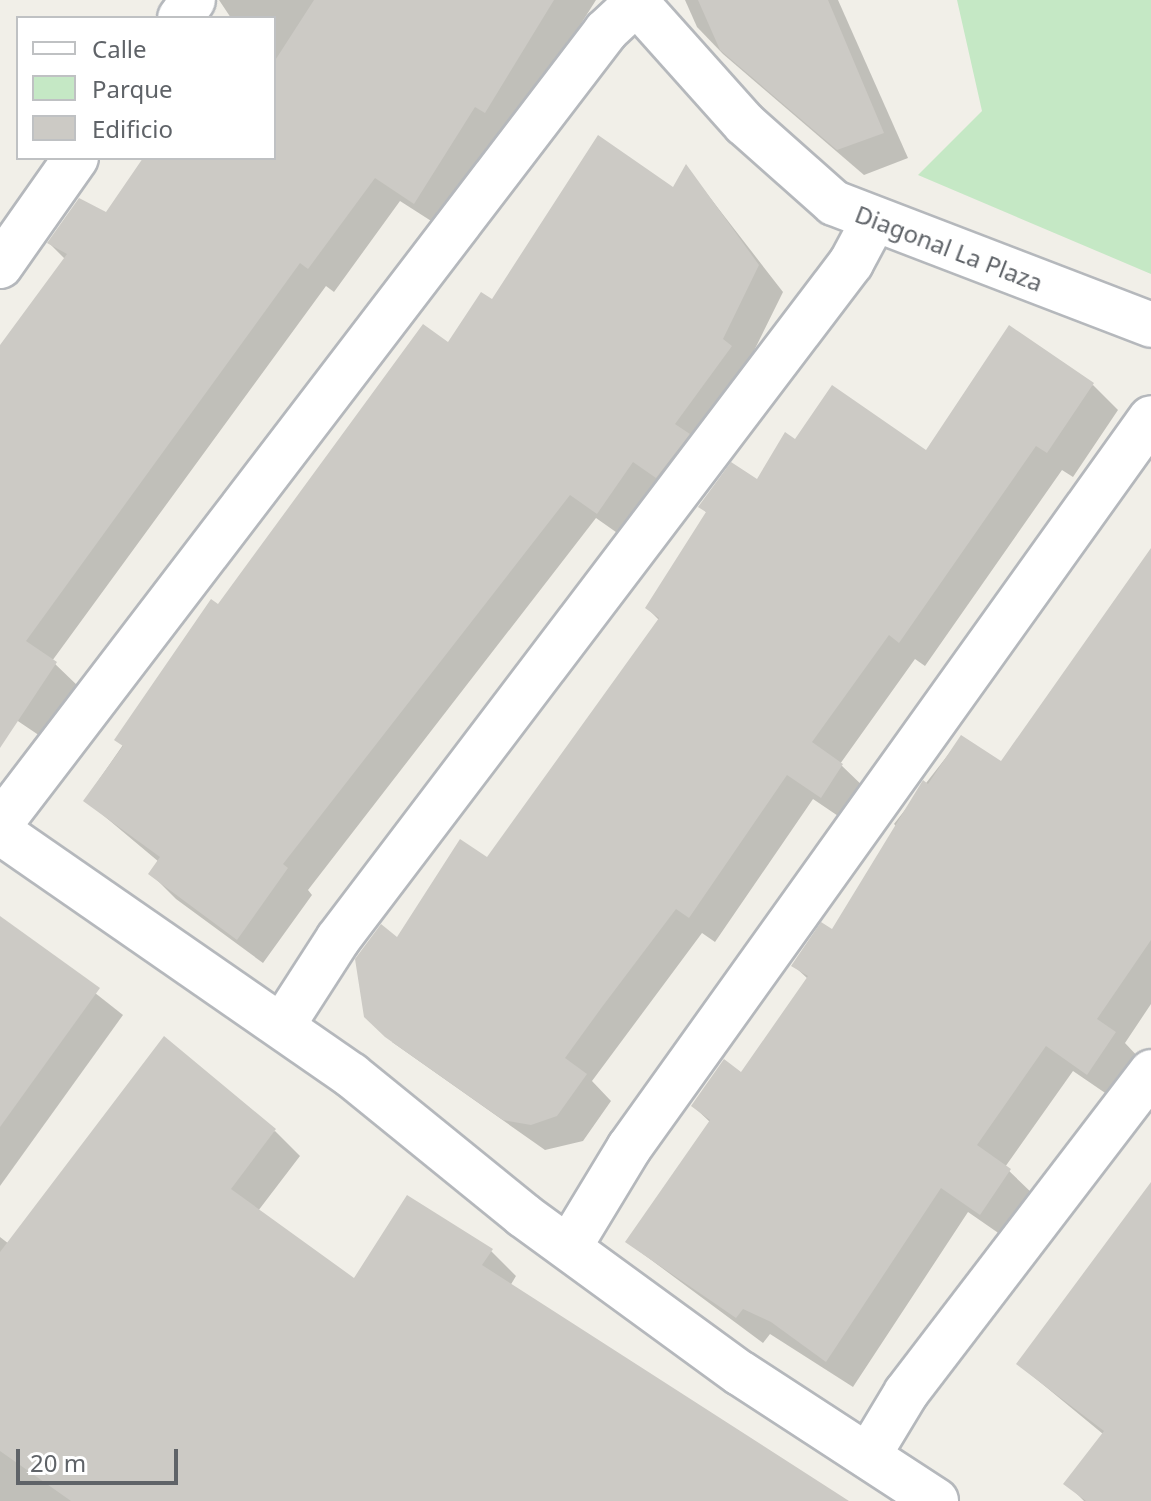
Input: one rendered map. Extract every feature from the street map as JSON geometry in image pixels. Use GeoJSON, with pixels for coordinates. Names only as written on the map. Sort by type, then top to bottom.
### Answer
{"type":"FeatureCollection","features":[{"type":"Feature","properties":{"kind":"street","name":"Diagonal La Plaza"},"geometry":{"type":"LineString","coordinates":[[635,2],[745,124],[834,203],[873,222],[1151,325]]}},
{"type":"Feature","properties":{"kind":"street"},"geometry":{"type":"LineString","coordinates":[[0,824],[606,31],[635,2]]}},
{"type":"Feature","properties":{"kind":"street"},"geometry":{"type":"LineString","coordinates":[[0,266],[75,160]]}},
{"type":"Feature","properties":{"kind":"street"},"geometry":{"type":"LineString","coordinates":[[282,1026],[338,939],[851,263],[873,222]]}},
{"type":"Feature","properties":{"kind":"street"},"geometry":{"type":"LineString","coordinates":[[569,1247],[629,1148],[1151,418]]}},
{"type":"Feature","properties":{"kind":"street"},"geometry":{"type":"LineString","coordinates":[[0,832],[282,1026],[569,1247],[936,1501]]}},
{"type":"Feature","properties":{"kind":"street"},"geometry":{"type":"LineString","coordinates":[[868,1456],[906,1393],[1151,1072]]}},
{"type":"Feature","properties":{"kind":"green space"},"geometry":{"type":"Polygon","coordinates":[[[957,0],[1151,0],[1151,274],[918,175],[982,111],[957,0]]]}},
{"type":"Feature","properties":{"kind":"building"},"geometry":{"type":"Polygon","coordinates":[[[314,0],[554,0],[485,113],[475,107],[414,204],[375,178],[308,269],[300,263],[26,641],[57,662],[0,748],[0,345],[67,254],[47,243],[79,198],[106,212],[142,160],[276,160],[276,59],[314,0]]]}},
{"type":"Feature","properties":{"kind":"building"},"geometry":{"type":"Polygon","coordinates":[[[698,0],[828,0],[884,133],[837,150],[720,50],[698,0]]]}},
{"type":"Feature","properties":{"kind":"building"},"geometry":{"type":"Polygon","coordinates":[[[598,135],[673,187],[686,164],[759,265],[723,339],[732,346],[675,424],[690,434],[656,478],[633,462],[597,514],[570,495],[283,864],[288,868],[237,940],[148,874],[160,857],[83,801],[123,746],[114,740],[211,599],[218,604],[423,324],[448,342],[481,292],[492,299],[598,135]]]}},
{"type":"Feature","properties":{"kind":"building"},"geometry":{"type":"Polygon","coordinates":[[[1009,325],[1094,383],[1047,453],[1036,446],[899,643],[889,635],[812,742],[843,764],[821,798],[787,775],[689,918],[676,909],[602,1007],[565,1058],[587,1074],[557,1116],[531,1125],[503,1120],[385,1037],[364,1017],[355,959],[381,924],[397,937],[460,839],[487,857],[659,618],[645,608],[706,512],[698,507],[731,462],[757,479],[785,432],[795,439],[832,385],[926,450],[1009,325]]]}},
{"type":"Feature","properties":{"kind":"building"},"geometry":{"type":"Polygon","coordinates":[[[1151,548],[1151,940],[1097,1019],[1116,1032],[1087,1075],[1046,1046],[977,1145],[1011,1169],[980,1215],[941,1188],[826,1362],[771,1322],[743,1309],[736,1318],[625,1242],[710,1120],[691,1106],[724,1059],[741,1072],[808,976],[791,966],[821,922],[832,929],[923,780],[928,784],[961,735],[1001,761],[1151,548]]]}},
{"type":"Feature","properties":{"kind":"building"},"geometry":{"type":"Polygon","coordinates":[[[0,916],[100,988],[0,1127],[0,916]]]}},
{"type":"Feature","properties":{"kind":"building"},"geometry":{"type":"Polygon","coordinates":[[[164,1036],[276,1129],[231,1189],[354,1278],[407,1195],[493,1249],[482,1265],[849,1501],[71,1501],[0,1451],[0,1252],[164,1036]]]}},
{"type":"Feature","properties":{"kind":"building"},"geometry":{"type":"Polygon","coordinates":[[[1151,1182],[1151,1501],[1086,1501],[1063,1484],[1104,1431],[1016,1364],[1151,1182]]]}}]}
